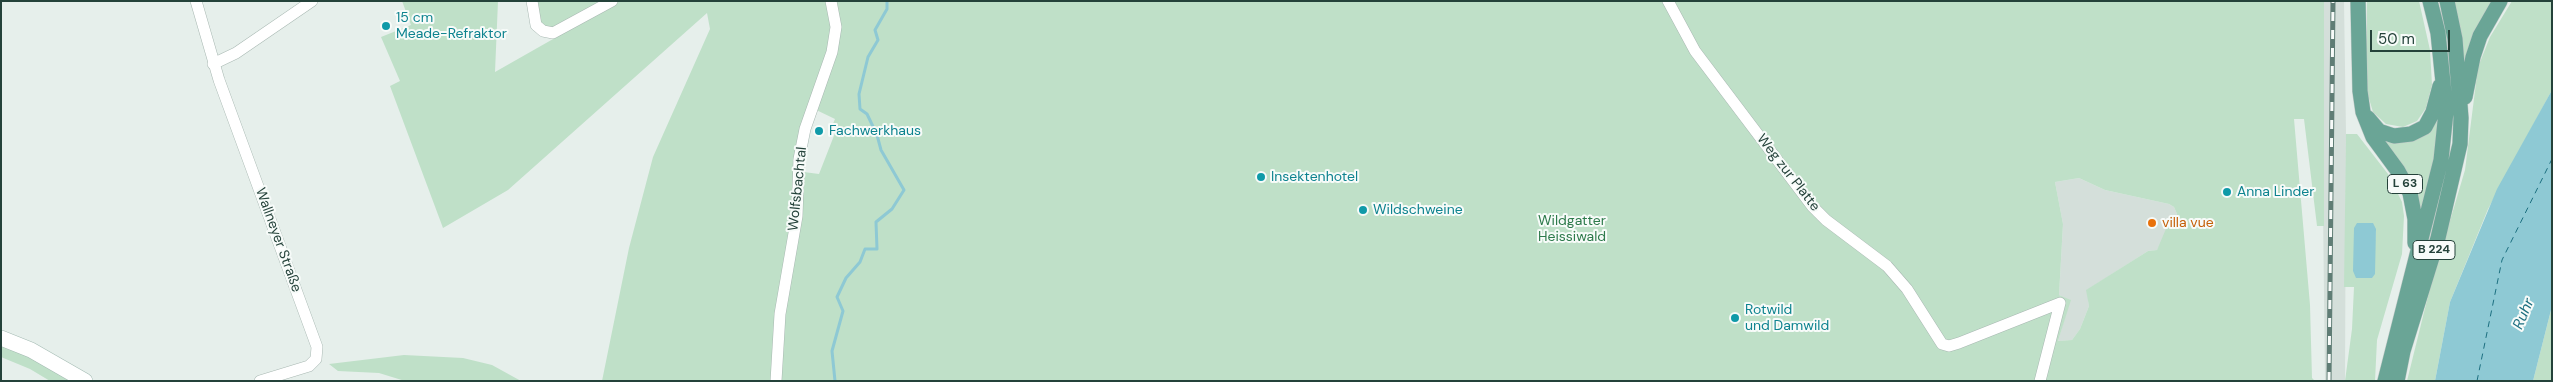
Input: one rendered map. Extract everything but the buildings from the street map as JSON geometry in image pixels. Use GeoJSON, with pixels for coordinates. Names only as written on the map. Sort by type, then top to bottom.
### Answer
{"type":"FeatureCollection","features":[{"type":"Feature","properties":{"kind":"main road","name":"L 63"},"geometry":{"type":"LineString","coordinates":[[2358,1],[2360,92],[2364,112],[2373,137],[2398,171],[2410,193],[2415,218],[2415,266]]}},
{"type":"Feature","properties":{"kind":"main road","name":"B 224"},"geometry":{"type":"LineString","coordinates":[[2385,381],[2441,160],[2446,112],[2438,32],[2430,1]]}},
{"type":"Feature","properties":{"kind":"main road","name":"B 224"},"geometry":{"type":"LineString","coordinates":[[2397,381],[2403,352],[2438,238],[2460,144],[2461,118],[2455,39],[2447,1]]}},
{"type":"Feature","properties":{"kind":"main road"},"geometry":{"type":"LineString","coordinates":[[2461,118],[2473,57],[2480,36],[2500,1]]}},
{"type":"Feature","properties":{"kind":"main road"},"geometry":{"type":"LineString","coordinates":[[2364,112],[2379,131],[2394,136],[2411,134],[2425,127],[2433,112],[2443,72]]}},
{"type":"Feature","properties":{"kind":"main road"},"geometry":{"type":"LineString","coordinates":[[1,338],[31,350],[85,381]]}},
{"type":"Feature","properties":{"kind":"street","name":"Wallneyer Straße"},"geometry":{"type":"LineString","coordinates":[[196,1],[214,64],[317,347],[316,359],[309,366],[260,381]]}},
{"type":"Feature","properties":{"kind":"street"},"geometry":{"type":"LineString","coordinates":[[214,64],[236,53],[312,1]]}},
{"type":"Feature","properties":{"kind":"street"},"geometry":{"type":"LineString","coordinates":[[532,1],[536,25],[543,31],[553,32],[612,1]]}},
{"type":"Feature","properties":{"kind":"street","name":"Wolfsbachtal"},"geometry":{"type":"LineString","coordinates":[[776,381],[780,314],[797,216],[799,159],[805,129],[832,52],[836,27],[831,1]]}},
{"type":"Feature","properties":{"kind":"street","name":"Weg zur Platte"},"geometry":{"type":"LineString","coordinates":[[1668,1],[1695,51],[1812,206],[1826,220],[1887,266],[1907,289],[1942,344],[1949,346],[1959,344],[2060,303],[2040,381]]}},
{"type":"Feature","properties":{"kind":"shaded area"},"geometry":{"type":"Polygon","coordinates":[[[2324,1],[2344,1],[2346,134],[2345,381],[2325,381],[2322,120],[2324,1]]]}},
{"type":"Feature","properties":{"kind":"shaded area"},"geometry":{"type":"Polygon","coordinates":[[[2079,178],[2105,190],[2169,204],[2174,207],[2177,214],[2176,222],[2157,250],[2148,251],[2087,290],[2089,306],[2080,329],[2072,340],[2058,341],[2070,300],[2059,295],[2063,224],[2055,182],[2079,178]]]}},
{"type":"Feature","properties":{"kind":"green space","name":"Wildgatter Heissiwald"},"geometry":{"type":"Polygon","coordinates":[[[402,1],[498,1],[495,72],[620,1],[2324,1],[2324,226],[2317,226],[2304,119],[2294,119],[2310,305],[2312,378],[2315,381],[602,381],[629,248],[653,157],[710,29],[707,13],[508,190],[443,228],[390,86],[400,81],[381,37],[411,25],[402,1]],[[808,106],[796,146],[796,171],[819,174],[837,128],[832,126],[835,119],[808,106]],[[2079,178],[2055,182],[2063,224],[2059,295],[2071,300],[2058,341],[2072,340],[2080,329],[2089,306],[2086,290],[2148,251],[2157,250],[2168,224],[2176,222],[2177,214],[2174,207],[2169,204],[2105,190],[2079,178]]]}},
{"type":"Feature","properties":{"kind":"green space"},"geometry":{"type":"Polygon","coordinates":[[[535,1],[606,1],[551,29],[539,22],[535,1]]]}},
{"type":"Feature","properties":{"kind":"green space"},"geometry":{"type":"Polygon","coordinates":[[[2367,1],[2419,1],[2430,50],[2432,85],[2426,108],[2417,121],[2403,127],[2386,124],[2373,112],[2367,92],[2367,1]]]}},
{"type":"Feature","properties":{"kind":"green space"},"geometry":{"type":"Polygon","coordinates":[[[2454,1],[2497,1],[2464,72],[2454,1]]]}},
{"type":"Feature","properties":{"kind":"green space"},"geometry":{"type":"Polygon","coordinates":[[[2512,1],[2552,1],[2552,90],[2488,209],[2450,302],[2435,381],[2407,381],[2429,292],[2465,170],[2478,67],[2490,37],[2512,1]]]}},
{"type":"Feature","properties":{"kind":"green space"},"geometry":{"type":"Polygon","coordinates":[[[2439,115],[2433,168],[2422,217],[2381,136],[2397,140],[2439,115]]]}},
{"type":"Feature","properties":{"kind":"green space"},"geometry":{"type":"Polygon","coordinates":[[[2346,134],[2357,134],[2388,174],[2402,202],[2404,216],[2402,254],[2377,340],[2375,381],[2345,381],[2352,329],[2354,287],[2344,287],[2346,134]],[[2376,229],[2356,278],[2372,277],[2376,229]]]}},
{"type":"Feature","properties":{"kind":"green space"},"geometry":{"type":"Polygon","coordinates":[[[2552,306],[2552,381],[2533,381],[2552,306]]]}},
{"type":"Feature","properties":{"kind":"green space"},"geometry":{"type":"Polygon","coordinates":[[[1,345],[59,370],[75,381],[50,381],[30,369],[1,357],[1,345]]]}},
{"type":"Feature","properties":{"kind":"green space"},"geometry":{"type":"Polygon","coordinates":[[[404,355],[463,358],[492,365],[521,381],[405,381],[379,373],[338,371],[329,364],[404,355]]]}},
{"type":"Feature","properties":{"kind":"water","name":"Ruhr"},"geometry":{"type":"Polygon","coordinates":[[[2552,90],[2552,306],[2533,381],[2435,381],[2450,302],[2497,189],[2552,90]]]}},
{"type":"Feature","properties":{"kind":"water"},"geometry":{"type":"Polygon","coordinates":[[[2357,223],[2373,223],[2376,229],[2375,274],[2372,278],[2356,278],[2353,271],[2354,228],[2357,223]]]}},
{"type":"Feature","properties":{"kind":"waterway"},"geometry":{"type":"LineString","coordinates":[[835,381],[832,351],[843,311],[837,297],[846,278],[860,262],[865,249],[877,249],[876,222],[892,209],[904,190],[881,150],[877,135],[867,114],[860,109],[859,94],[868,57],[878,40],[875,30],[887,9],[887,1]]}},
{"type":"Feature","properties":{"kind":"ferry route"},"geometry":{"type":"LineString","coordinates":[[2477,381],[2502,260],[2552,159]]}},
{"type":"Feature","properties":{"kind":"railway"},"geometry":{"type":"LineString","coordinates":[[2329,381],[2333,1]]}},
{"type":"Feature","properties":{"kind":"place","name":"15 cm Meade-Refraktor"},"geometry":{"type":"Point","coordinates":[386,26]}},
{"type":"Feature","properties":{"kind":"place","name":"Fachwerkhaus"},"geometry":{"type":"Point","coordinates":[819,131]}},
{"type":"Feature","properties":{"kind":"place","name":"Insektenhotel"},"geometry":{"type":"Point","coordinates":[1261,177]}},
{"type":"Feature","properties":{"kind":"place","name":"Anna Linder"},"geometry":{"type":"Point","coordinates":[2227,192]}},
{"type":"Feature","properties":{"kind":"place","name":"Wildschweine"},"geometry":{"type":"Point","coordinates":[1363,210]}},
{"type":"Feature","properties":{"kind":"place","name":"villa vue"},"geometry":{"type":"Point","coordinates":[2152,223]}},
{"type":"Feature","properties":{"kind":"place","name":"Rotwild und Damwild"},"geometry":{"type":"Point","coordinates":[1735,318]}}]}
